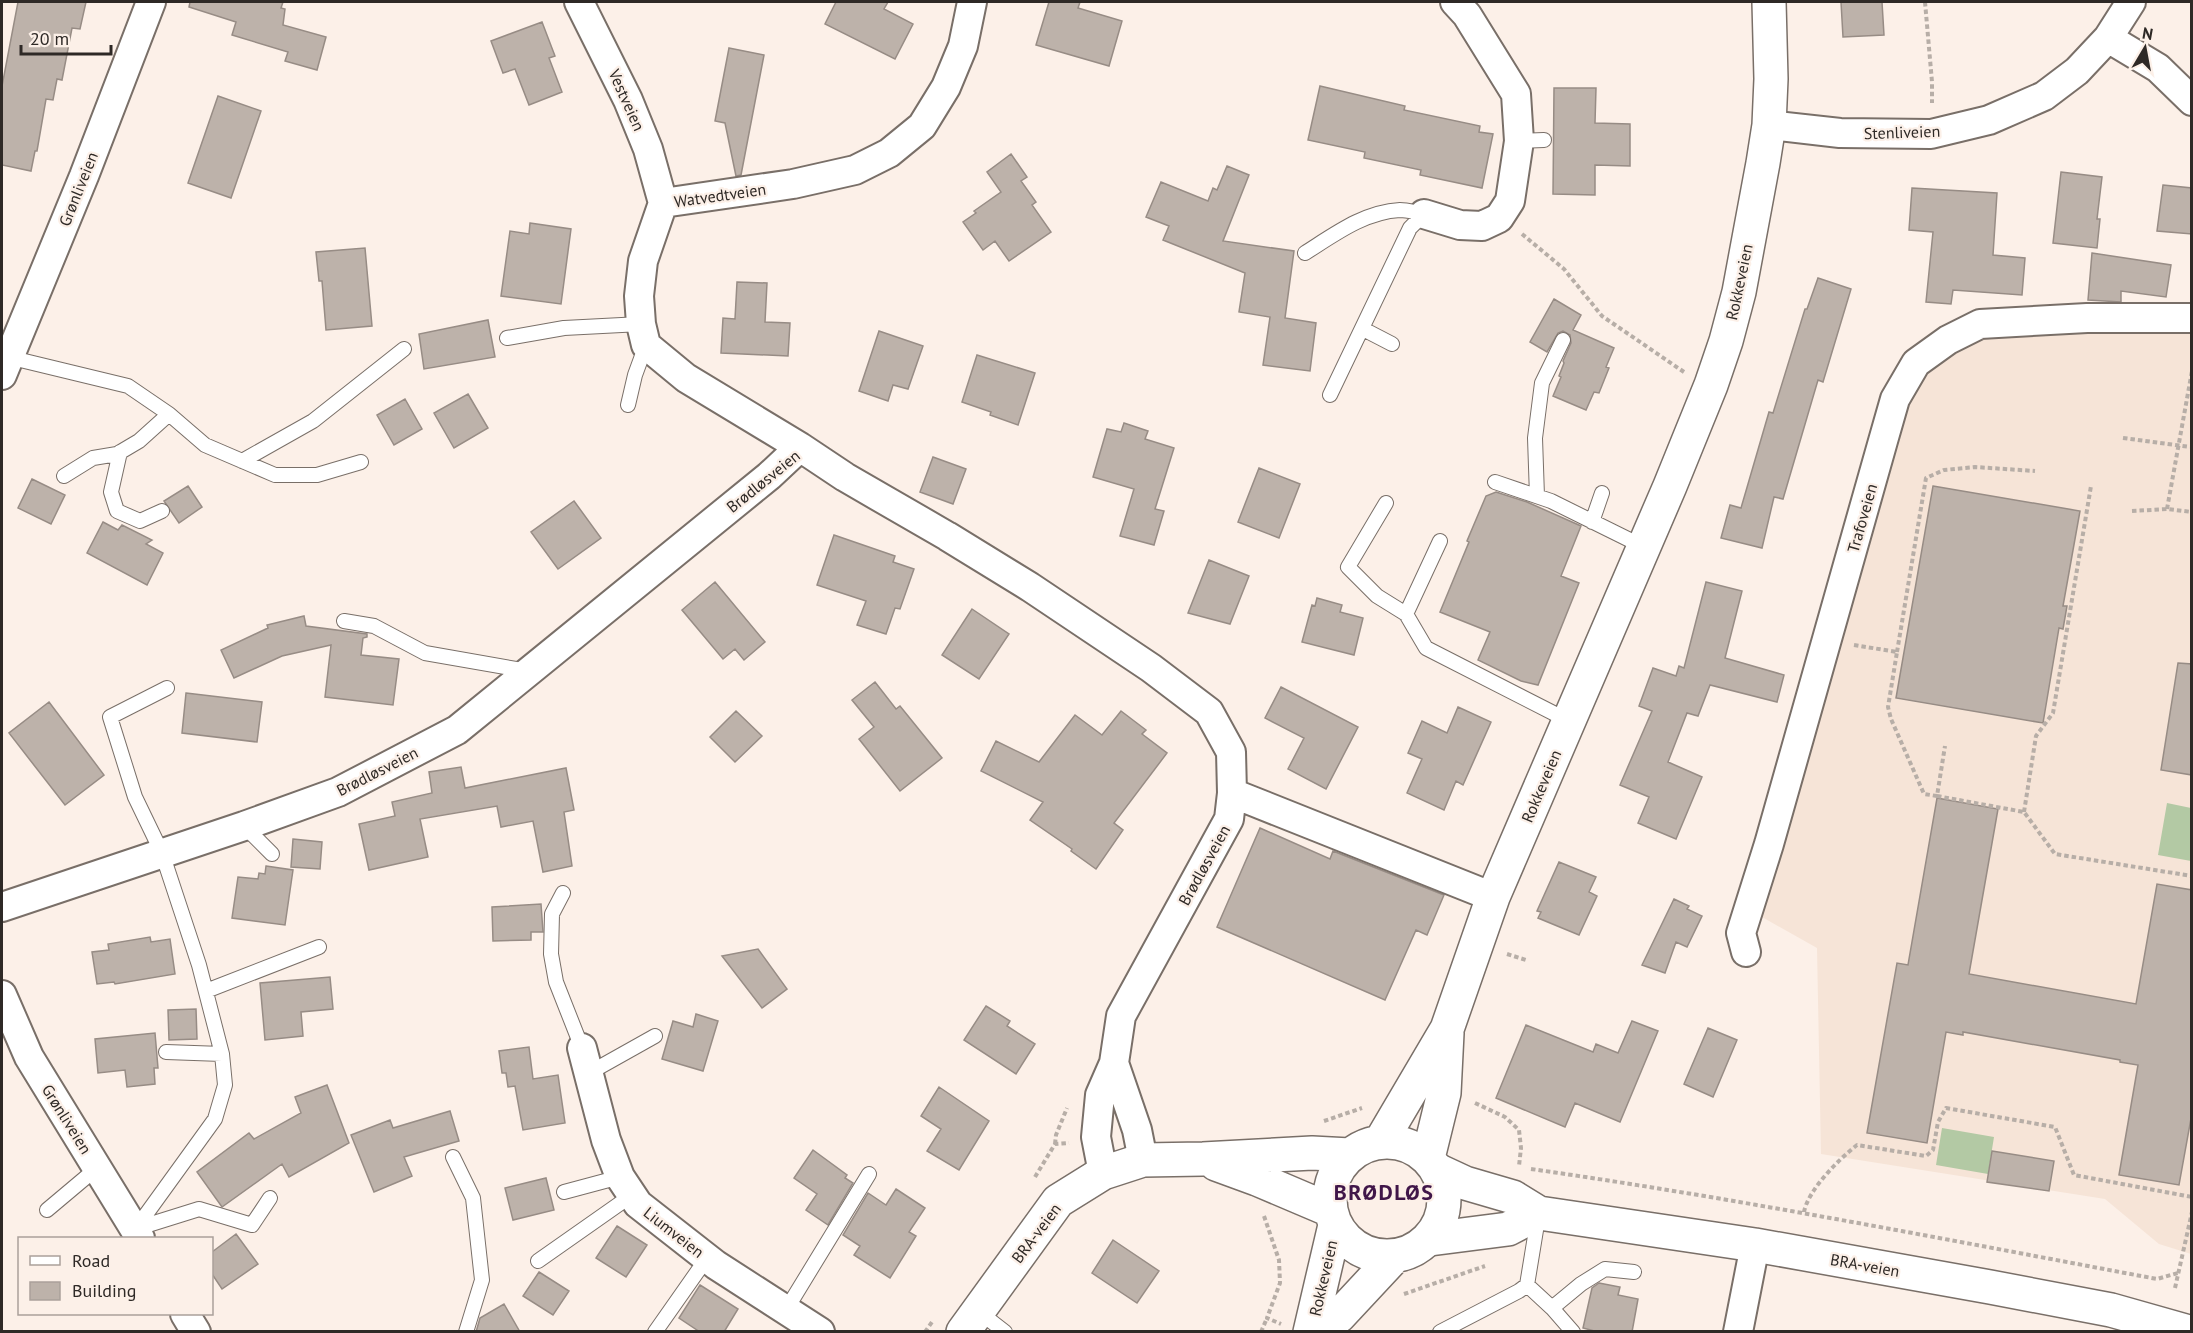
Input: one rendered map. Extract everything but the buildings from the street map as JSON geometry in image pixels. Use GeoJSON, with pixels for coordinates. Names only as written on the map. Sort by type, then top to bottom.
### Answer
{"type":"FeatureCollection","features":[{"type":"Feature","properties":{"kind":"main road","name":"Rokkeveien"},"geometry":{"type":"LineString","coordinates":[[1381,1141],[1447,1029],[1493,897],[1644,547],[1711,385],[1739,292],[1769,125],[1771,79],[1769,2]]}},
{"type":"Feature","properties":{"kind":"main road","name":"Rokkeveien"},"geometry":{"type":"LineString","coordinates":[[1433,1164],[1444,1093],[1447,1029]]}},
{"type":"Feature","properties":{"kind":"main road"},"geometry":{"type":"LineString","coordinates":[[1381,1141],[1398,1142],[1414,1148],[1433,1164],[1445,1193],[1443,1218],[1430,1239],[1414,1251],[1394,1257],[1370,1255],[1350,1244],[1333,1218],[1330,1190],[1337,1170],[1350,1155],[1364,1146],[1381,1141]]}},
{"type":"Feature","properties":{"kind":"main road","name":"BRA-veien"},"geometry":{"type":"LineString","coordinates":[[971,1321],[1058,1201],[1103,1173],[1143,1160],[1203,1160],[1312,1153],[1350,1155]]}},
{"type":"Feature","properties":{"kind":"main road","name":"BRA-veien"},"geometry":{"type":"LineString","coordinates":[[1203,1160],[1257,1179],[1333,1218]]}},
{"type":"Feature","properties":{"kind":"main road","name":"BRA-veien"},"geometry":{"type":"LineString","coordinates":[[1433,1164],[1465,1183],[1513,1197],[1539,1213],[1755,1245],[2111,1310],[2188,1332]]}},
{"type":"Feature","properties":{"kind":"main road"},"geometry":{"type":"LineString","coordinates":[[1430,1239],[1508,1229],[1539,1213]]}},
{"type":"Feature","properties":{"kind":"main road","name":"Rokkeveien"},"geometry":{"type":"LineString","coordinates":[[1305,1330],[1333,1218]]}},
{"type":"Feature","properties":{"kind":"main road","name":"Rokkeveien"},"geometry":{"type":"LineString","coordinates":[[1305,1330],[1339,1316],[1394,1257]]}},
{"type":"Feature","properties":{"kind":"street","name":"Grønliveien"},"geometry":{"type":"LineString","coordinates":[[4,368],[84,176],[151,2]]}},
{"type":"Feature","properties":{"kind":"street","name":"Vestveien"},"geometry":{"type":"LineString","coordinates":[[579,2],[628,100],[648,149],[663,203]]}},
{"type":"Feature","properties":{"kind":"street","name":"Watvedtveien"},"geometry":{"type":"LineString","coordinates":[[643,335],[639,296],[644,261],[663,203],[793,184],[855,171],[889,153],[922,126],[946,87],[963,46],[972,2]]}},
{"type":"Feature","properties":{"kind":"street"},"geometry":{"type":"LineString","coordinates":[[1424,214],[1460,225],[1482,226],[1499,218],[1510,201],[1531,140],[1515,94],[1467,15],[1455,2]]}},
{"type":"Feature","properties":{"kind":"street","name":"Stenliveien"},"geometry":{"type":"LineString","coordinates":[[1769,125],[1840,133],[1931,134],[1989,120],[2044,96],[2078,71],[2108,38],[2132,2]]}},
{"type":"Feature","properties":{"kind":"street"},"geometry":{"type":"LineString","coordinates":[[2108,38],[2158,68],[2192,101]]}},
{"type":"Feature","properties":{"kind":"street","name":"Trafoveien"},"geometry":{"type":"LineString","coordinates":[[1746,952],[1741,933],[1769,844],[1895,399],[1916,363],[1948,340],[1980,324],[2088,318],[2192,318]]}},
{"type":"Feature","properties":{"kind":"street"},"geometry":{"type":"LineString","coordinates":[[643,335],[686,378],[800,447]]}},
{"type":"Feature","properties":{"kind":"street","name":"Brødløsveien"},"geometry":{"type":"LineString","coordinates":[[2,907],[338,792],[457,730],[769,476],[800,447],[845,477],[947,536],[1036,592],[1151,668],[1209,712],[1231,752],[1232,793],[1229,819],[1121,1016],[1114,1063],[1100,1095],[1096,1137],[1103,1173]]}},
{"type":"Feature","properties":{"kind":"street"},"geometry":{"type":"LineString","coordinates":[[1232,793],[1493,897]]}},
{"type":"Feature","properties":{"kind":"street","name":"Grønliveien"},"geometry":{"type":"LineString","coordinates":[[2,995],[29,1057],[97,1168],[134,1236]]}},
{"type":"Feature","properties":{"kind":"street","name":"Liumveien"},"geometry":{"type":"LineString","coordinates":[[585,1061],[606,1140],[626,1186],[638,1204],[707,1258],[805,1324]]}},
{"type":"Feature","properties":{"kind":"street","name":"Brødløsveien"},"geometry":{"type":"LineString","coordinates":[[1114,1063],[1137,1130],[1143,1160]]}},
{"type":"Feature","properties":{"kind":"street"},"geometry":{"type":"LineString","coordinates":[[1738,1332],[1755,1245]]}},
{"type":"Feature","properties":{"kind":"street"},"geometry":{"type":"LineString","coordinates":[[186,1315],[196,1332]]}},
{"type":"Feature","properties":{"kind":"lane"},"geometry":{"type":"LineString","coordinates":[[1305,253],[1375,213],[1402,210],[1424,214]]}},
{"type":"Feature","properties":{"kind":"lane"},"geometry":{"type":"LineString","coordinates":[[1330,395],[1410,228],[1424,214]]}},
{"type":"Feature","properties":{"kind":"lane"},"geometry":{"type":"LineString","coordinates":[[507,338],[564,328],[643,335],[628,405]]}},
{"type":"Feature","properties":{"kind":"lane"},"geometry":{"type":"LineString","coordinates":[[1363,329],[1392,344]]}},
{"type":"Feature","properties":{"kind":"lane"},"geometry":{"type":"LineString","coordinates":[[1537,496],[1535,438],[1542,383],[1563,340]]}},
{"type":"Feature","properties":{"kind":"lane"},"geometry":{"type":"LineString","coordinates":[[242,461],[313,421],[404,349]]}},
{"type":"Feature","properties":{"kind":"lane"},"geometry":{"type":"LineString","coordinates":[[4,368],[128,386],[169,414],[205,445],[275,475],[317,475],[362,462]]}},
{"type":"Feature","properties":{"kind":"lane"},"geometry":{"type":"LineString","coordinates":[[64,476],[93,458],[120,452],[140,441],[169,414]]}},
{"type":"Feature","properties":{"kind":"lane"},"geometry":{"type":"LineString","coordinates":[[120,452],[111,492],[117,511],[140,521],[162,511]]}},
{"type":"Feature","properties":{"kind":"lane"},"geometry":{"type":"LineString","coordinates":[[1495,482],[1537,496],[1644,547]]}},
{"type":"Feature","properties":{"kind":"lane"},"geometry":{"type":"LineString","coordinates":[[1592,522],[1602,493]]}},
{"type":"Feature","properties":{"kind":"lane"},"geometry":{"type":"LineString","coordinates":[[1386,503],[1348,567],[1377,596],[1406,614],[1426,648],[1569,721]]}},
{"type":"Feature","properties":{"kind":"lane"},"geometry":{"type":"LineString","coordinates":[[1406,614],[1440,541]]}},
{"type":"Feature","properties":{"kind":"lane"},"geometry":{"type":"LineString","coordinates":[[344,621],[374,626],[425,654],[530,671]]}},
{"type":"Feature","properties":{"kind":"lane"},"geometry":{"type":"LineString","coordinates":[[134,1236],[215,1119],[225,1085],[222,1054],[206,991],[162,853],[135,797],[110,717],[167,688]]}},
{"type":"Feature","properties":{"kind":"lane"},"geometry":{"type":"LineString","coordinates":[[244,826],[272,854]]}},
{"type":"Feature","properties":{"kind":"lane"},"geometry":{"type":"LineString","coordinates":[[563,893],[552,914],[551,954],[556,982],[585,1061],[655,1036]]}},
{"type":"Feature","properties":{"kind":"lane"},"geometry":{"type":"LineString","coordinates":[[206,991],[319,947]]}},
{"type":"Feature","properties":{"kind":"lane"},"geometry":{"type":"LineString","coordinates":[[166,1052],[222,1054]]}},
{"type":"Feature","properties":{"kind":"lane"},"geometry":{"type":"LineString","coordinates":[[453,1157],[473,1198],[482,1280],[466,1332]]}},
{"type":"Feature","properties":{"kind":"lane"},"geometry":{"type":"LineString","coordinates":[[46,1210],[97,1168]]}},
{"type":"Feature","properties":{"kind":"lane"},"geometry":{"type":"LineString","coordinates":[[805,1324],[869,1174]]}},
{"type":"Feature","properties":{"kind":"lane"},"geometry":{"type":"LineString","coordinates":[[564,1192],[626,1186]]}},
{"type":"Feature","properties":{"kind":"lane"},"geometry":{"type":"LineString","coordinates":[[538,1261],[626,1186]]}},
{"type":"Feature","properties":{"kind":"lane"},"geometry":{"type":"LineString","coordinates":[[134,1236],[199,1209],[252,1225],[270,1198]]}},
{"type":"Feature","properties":{"kind":"lane"},"geometry":{"type":"LineString","coordinates":[[1440,1332],[1527,1285],[1539,1213]]}},
{"type":"Feature","properties":{"kind":"lane"},"geometry":{"type":"LineString","coordinates":[[655,1332],[707,1258]]}},
{"type":"Feature","properties":{"kind":"lane"},"geometry":{"type":"LineString","coordinates":[[1552,1308],[1581,1284],[1605,1269],[1634,1272]]}},
{"type":"Feature","properties":{"kind":"lane"},"geometry":{"type":"LineString","coordinates":[[1527,1285],[1573,1332]]}},
{"type":"Feature","properties":{"kind":"lane"},"geometry":{"type":"LineString","coordinates":[[971,1321],[1005,1332]]}},
{"type":"Feature","properties":{"kind":"path"},"geometry":{"type":"LineString","coordinates":[[1925,2],[1932,82],[1931,134]]}},
{"type":"Feature","properties":{"kind":"path"},"geometry":{"type":"LineString","coordinates":[[1499,218],[1535,243],[1564,269],[1602,316],[1690,376],[1711,385]]}},
{"type":"Feature","properties":{"kind":"path"},"geometry":{"type":"LineString","coordinates":[[2167,509],[2192,371]]}},
{"type":"Feature","properties":{"kind":"path"},"geometry":{"type":"LineString","coordinates":[[2124,438],[2190,447]]}},
{"type":"Feature","properties":{"kind":"path"},"geometry":{"type":"LineString","coordinates":[[2035,471],[1975,467],[1944,470],[1926,478],[1888,707],[1891,719],[1924,794],[2024,812],[2055,854],[2192,876]]}},
{"type":"Feature","properties":{"kind":"path"},"geometry":{"type":"LineString","coordinates":[[2024,812],[2036,736],[2053,713],[2091,486]]}},
{"type":"Feature","properties":{"kind":"path"},"geometry":{"type":"LineString","coordinates":[[2132,511],[2167,509],[2192,512]]}},
{"type":"Feature","properties":{"kind":"path"},"geometry":{"type":"LineString","coordinates":[[1826,641],[1897,652]]}},
{"type":"Feature","properties":{"kind":"path"},"geometry":{"type":"LineString","coordinates":[[1937,796],[1945,746]]}},
{"type":"Feature","properties":{"kind":"path"},"geometry":{"type":"LineString","coordinates":[[1465,1100],[1505,1117],[1519,1130],[1521,1148],[1519,1167],[1804,1212],[2157,1279],[2178,1273]]}},
{"type":"Feature","properties":{"kind":"path"},"geometry":{"type":"LineString","coordinates":[[1320,1122],[1361,1108],[1369,1101]]}},
{"type":"Feature","properties":{"kind":"path"},"geometry":{"type":"LineString","coordinates":[[1804,1212],[1805,1206],[1821,1181],[1857,1145],[1926,1156],[1933,1150],[1938,1122],[1946,1108],[2055,1127],[2074,1174],[2192,1197]]}},
{"type":"Feature","properties":{"kind":"path"},"geometry":{"type":"LineString","coordinates":[[2175,1288],[2190,1231],[2192,1212]]}},
{"type":"Feature","properties":{"kind":"path"},"geometry":{"type":"LineString","coordinates":[[1261,1332],[1280,1282],[1279,1260],[1263,1213]]}},
{"type":"Feature","properties":{"kind":"path"},"geometry":{"type":"LineString","coordinates":[[1395,1297],[1491,1264]]}},
{"type":"Feature","properties":{"kind":"path"},"geometry":{"type":"LineString","coordinates":[[1267,1318],[1305,1330]]}},
{"type":"Feature","properties":{"kind":"shaded area"},"geometry":{"type":"Polygon","coordinates":[[[2191,331],[2191,1254],[2159,1244],[2105,1199],[1821,1154],[1817,948],[1762,917],[1904,404],[1935,359],[1971,339],[2009,332],[2191,331]]]}},
{"type":"Feature","properties":{"kind":"green space"},"geometry":{"type":"Polygon","coordinates":[[[2167,803],[2191,808],[2191,861],[2158,855],[2167,803]]]}},
{"type":"Feature","properties":{"kind":"green space"},"geometry":{"type":"Polygon","coordinates":[[[1942,1128],[1994,1137],[1988,1174],[1936,1165],[1942,1128]]]}},
{"type":"Feature","properties":{"kind":"district","name":"BRØDLØS"},"geometry":{"type":"Point","coordinates":[1384,1192]}}]}
